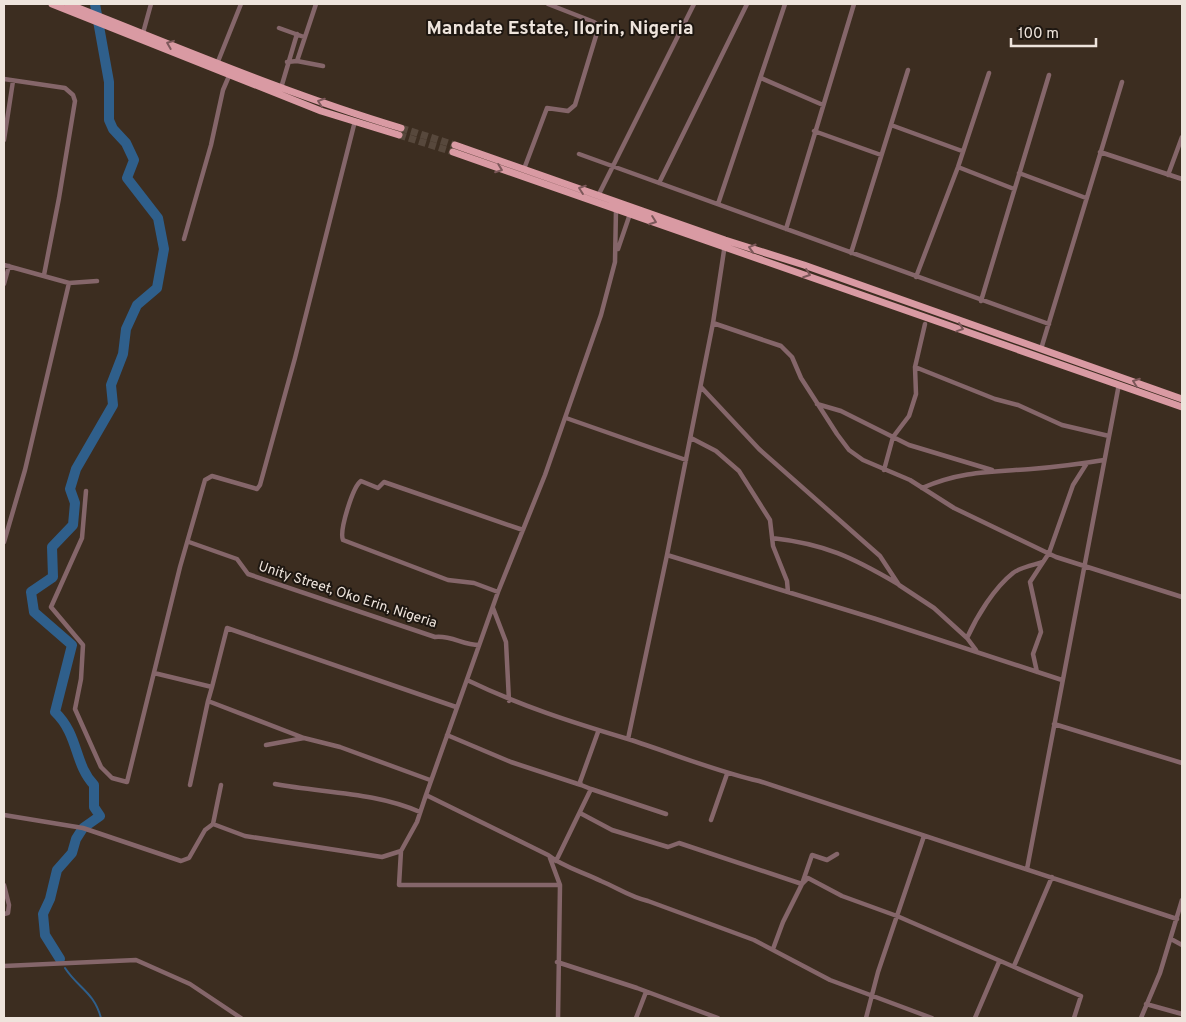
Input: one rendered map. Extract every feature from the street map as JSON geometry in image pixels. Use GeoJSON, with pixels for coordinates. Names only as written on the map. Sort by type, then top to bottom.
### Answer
{"type":"FeatureCollection","features":[{"type":"Feature","properties":{"kind":"main road"},"geometry":{"type":"LineString","coordinates":[[52,4],[94,17],[229,76],[321,111],[356,118],[400,131]]}},
{"type":"Feature","properties":{"kind":"main road"},"geometry":{"type":"LineString","coordinates":[[68,4],[94,17]]}},
{"type":"Feature","properties":{"kind":"main road"},"geometry":{"type":"LineString","coordinates":[[104,21],[143,33],[356,118]]}},
{"type":"Feature","properties":{"kind":"main road"},"geometry":{"type":"LineString","coordinates":[[631,210],[616,209],[454,149],[524,169],[599,194],[631,210],[772,262],[1182,406]]}},
{"type":"Feature","properties":{"kind":"main road"},"geometry":{"type":"LineString","coordinates":[[725,244],[804,265],[1182,399]]}},
{"type":"Feature","properties":{"kind":"street"},"geometry":{"type":"LineString","coordinates":[[143,33],[151,4]]}},
{"type":"Feature","properties":{"kind":"street"},"geometry":{"type":"LineString","coordinates":[[217,64],[241,4]]}},
{"type":"Feature","properties":{"kind":"street"},"geometry":{"type":"LineString","coordinates":[[297,61],[316,4]]}},
{"type":"Feature","properties":{"kind":"street"},"geometry":{"type":"LineString","coordinates":[[524,169],[547,108],[568,111],[575,105],[587,60],[599,32],[599,26],[594,22],[548,4]]}},
{"type":"Feature","properties":{"kind":"street"},"geometry":{"type":"LineString","coordinates":[[599,194],[611,166],[694,4]]}},
{"type":"Feature","properties":{"kind":"street"},"geometry":{"type":"LineString","coordinates":[[658,183],[746,4]]}},
{"type":"Feature","properties":{"kind":"street"},"geometry":{"type":"LineString","coordinates":[[718,204],[785,4]]}},
{"type":"Feature","properties":{"kind":"street"},"geometry":{"type":"LineString","coordinates":[[786,229],[814,131],[854,4]]}},
{"type":"Feature","properties":{"kind":"street"},"geometry":{"type":"LineString","coordinates":[[279,28],[304,37]]}},
{"type":"Feature","properties":{"kind":"street"},"geometry":{"type":"LineString","coordinates":[[281,88],[287,62],[297,34]]}},
{"type":"Feature","properties":{"kind":"street"},"geometry":{"type":"LineString","coordinates":[[287,62],[294,63],[297,61],[323,66]]}},
{"type":"Feature","properties":{"kind":"street"},"geometry":{"type":"LineString","coordinates":[[851,253],[908,70]]}},
{"type":"Feature","properties":{"kind":"street"},"geometry":{"type":"LineString","coordinates":[[916,277],[958,166],[989,73]]}},
{"type":"Feature","properties":{"kind":"street"},"geometry":{"type":"LineString","coordinates":[[981,300],[1049,75]]}},
{"type":"Feature","properties":{"kind":"street"},"geometry":{"type":"LineString","coordinates":[[184,239],[211,144],[223,90],[229,76]]}},
{"type":"Feature","properties":{"kind":"street"},"geometry":{"type":"LineString","coordinates":[[761,78],[823,105]]}},
{"type":"Feature","properties":{"kind":"street"},"geometry":{"type":"LineString","coordinates":[[4,79],[65,88],[73,95],[75,101],[44,274]]}},
{"type":"Feature","properties":{"kind":"street"},"geometry":{"type":"LineString","coordinates":[[4,140],[13,80]]}},
{"type":"Feature","properties":{"kind":"street"},"geometry":{"type":"LineString","coordinates":[[1041,349],[1122,82]]}},
{"type":"Feature","properties":{"kind":"street"},"geometry":{"type":"LineString","coordinates":[[86,491],[82,538],[51,607],[83,645],[81,679],[75,709],[101,767],[112,778],[128,782],[154,672],[202,488],[208,477],[212,476],[258,489],[260,485],[295,358],[356,118]]}},
{"type":"Feature","properties":{"kind":"street"},"geometry":{"type":"LineString","coordinates":[[891,125],[962,151]]}},
{"type":"Feature","properties":{"kind":"street"},"geometry":{"type":"LineString","coordinates":[[814,131],[881,155]]}},
{"type":"Feature","properties":{"kind":"street"},"geometry":{"type":"LineString","coordinates":[[1168,174],[1182,137]]}},
{"type":"Feature","properties":{"kind":"street"},"geometry":{"type":"LineString","coordinates":[[1100,152],[1182,179]]}},
{"type":"Feature","properties":{"kind":"street"},"geometry":{"type":"LineString","coordinates":[[580,154],[1048,324]]}},
{"type":"Feature","properties":{"kind":"street"},"geometry":{"type":"LineString","coordinates":[[958,166],[1014,189]]}},
{"type":"Feature","properties":{"kind":"street"},"geometry":{"type":"LineString","coordinates":[[1018,173],[1086,198]]}},
{"type":"Feature","properties":{"kind":"street"},"geometry":{"type":"LineString","coordinates":[[616,209],[616,252]]}},
{"type":"Feature","properties":{"kind":"street"},"geometry":{"type":"LineString","coordinates":[[560,885],[399,885],[401,851],[420,812],[498,592],[566,418],[609,288],[616,252],[631,210]]}},
{"type":"Feature","properties":{"kind":"street"},"geometry":{"type":"LineString","coordinates":[[628,739],[668,555],[701,387],[725,244]]}},
{"type":"Feature","properties":{"kind":"street"},"geometry":{"type":"LineString","coordinates":[[4,284],[6,266],[44,274],[69,283],[97,281]]}},
{"type":"Feature","properties":{"kind":"street"},"geometry":{"type":"LineString","coordinates":[[4,542],[28,462],[69,283]]}},
{"type":"Feature","properties":{"kind":"street"},"geometry":{"type":"LineString","coordinates":[[713,323],[781,346],[792,357],[801,378],[849,450],[884,470],[910,480],[954,508],[1049,553],[1182,597]]}},
{"type":"Feature","properties":{"kind":"street"},"geometry":{"type":"LineString","coordinates":[[884,470],[893,437],[909,416],[916,394],[915,367],[925,324]]}},
{"type":"Feature","properties":{"kind":"street"},"geometry":{"type":"LineString","coordinates":[[915,367],[996,400],[1018,405],[1062,424],[1109,436]]}},
{"type":"Feature","properties":{"kind":"street"},"geometry":{"type":"LineString","coordinates":[[1026,870],[1119,384]]}},
{"type":"Feature","properties":{"kind":"street"},"geometry":{"type":"LineString","coordinates":[[701,387],[759,449],[880,556],[898,584]]}},
{"type":"Feature","properties":{"kind":"street"},"geometry":{"type":"LineString","coordinates":[[818,404],[841,411],[909,445],[992,470]]}},
{"type":"Feature","properties":{"kind":"street"},"geometry":{"type":"LineString","coordinates":[[566,418],[686,460]]}},
{"type":"Feature","properties":{"kind":"street"},"geometry":{"type":"LineString","coordinates":[[691,438],[716,451],[739,471],[770,520],[773,546],[787,581],[788,592]]}},
{"type":"Feature","properties":{"kind":"street"},"geometry":{"type":"LineString","coordinates":[[922,488],[946,478],[992,470],[1031,469],[1104,460]]}},
{"type":"Feature","properties":{"kind":"street"},"geometry":{"type":"LineString","coordinates":[[1037,672],[1033,654],[1041,632],[1030,582],[1049,553],[1073,485],[1087,463]]}},
{"type":"Feature","properties":{"kind":"street"},"geometry":{"type":"LineString","coordinates":[[498,592],[474,583],[448,580],[343,540],[341,529],[354,489],[361,481],[378,488],[384,482],[523,530]]}},
{"type":"Feature","properties":{"kind":"street"},"geometry":{"type":"LineString","coordinates":[[4,517],[11,518]]}},
{"type":"Feature","properties":{"kind":"street"},"geometry":{"type":"LineString","coordinates":[[772,538],[802,542],[844,554],[898,584],[934,608],[967,638],[977,651]]}},
{"type":"Feature","properties":{"kind":"street","name":"Unity Street, Oko Erin, Nigeria"},"geometry":{"type":"LineString","coordinates":[[189,542],[237,559],[248,574],[344,608],[435,636],[446,635],[472,645],[479,645]]}},
{"type":"Feature","properties":{"kind":"street"},"geometry":{"type":"LineString","coordinates":[[668,555],[977,651],[1062,680]]}},
{"type":"Feature","properties":{"kind":"street"},"geometry":{"type":"LineString","coordinates":[[967,638],[983,609],[1014,572],[1044,562]]}},
{"type":"Feature","properties":{"kind":"street"},"geometry":{"type":"LineString","coordinates":[[493,608],[506,642],[509,700]]}},
{"type":"Feature","properties":{"kind":"street"},"geometry":{"type":"LineString","coordinates":[[190,785],[208,702],[227,628],[456,707]]}},
{"type":"Feature","properties":{"kind":"street"},"geometry":{"type":"LineString","coordinates":[[154,672],[212,687]]}},
{"type":"Feature","properties":{"kind":"street"},"geometry":{"type":"LineString","coordinates":[[467,680],[509,700],[598,732],[628,739],[727,774],[759,781],[1177,919]]}},
{"type":"Feature","properties":{"kind":"street"},"geometry":{"type":"LineString","coordinates":[[208,702],[304,738],[340,747],[430,780]]}},
{"type":"Feature","properties":{"kind":"street"},"geometry":{"type":"LineString","coordinates":[[1054,724],[1148,751],[1182,763]]}},
{"type":"Feature","properties":{"kind":"street"},"geometry":{"type":"LineString","coordinates":[[581,785],[580,782],[598,732]]}},
{"type":"Feature","properties":{"kind":"street"},"geometry":{"type":"LineString","coordinates":[[447,735],[511,762],[666,814]]}},
{"type":"Feature","properties":{"kind":"street"},"geometry":{"type":"LineString","coordinates":[[266,745],[304,738]]}},
{"type":"Feature","properties":{"kind":"street"},"geometry":{"type":"LineString","coordinates":[[710,820],[727,774]]}},
{"type":"Feature","properties":{"kind":"street"},"geometry":{"type":"LineString","coordinates":[[4,815],[77,826],[181,861],[189,858],[205,830],[212,824],[221,784]]}},
{"type":"Feature","properties":{"kind":"street"},"geometry":{"type":"LineString","coordinates":[[275,784],[311,791],[379,798],[402,804],[420,812]]}},
{"type":"Feature","properties":{"kind":"street"},"geometry":{"type":"LineString","coordinates":[[556,861],[591,789]]}},
{"type":"Feature","properties":{"kind":"street"},"geometry":{"type":"LineString","coordinates":[[426,795],[548,855],[556,861],[603,881],[630,897],[648,901],[710,923],[773,949],[830,980],[932,1018]]}},
{"type":"Feature","properties":{"kind":"street"},"geometry":{"type":"LineString","coordinates":[[580,813],[612,830],[668,848],[679,843],[802,884]]}},
{"type":"Feature","properties":{"kind":"street"},"geometry":{"type":"LineString","coordinates":[[212,824],[245,836],[357,855],[382,857],[401,851]]}},
{"type":"Feature","properties":{"kind":"street"},"geometry":{"type":"LineString","coordinates":[[866,1018],[924,836]]}},
{"type":"Feature","properties":{"kind":"street"},"geometry":{"type":"LineString","coordinates":[[773,949],[783,922],[802,884],[812,855],[828,860],[838,854]]}},
{"type":"Feature","properties":{"kind":"street"},"geometry":{"type":"LineString","coordinates":[[548,855],[560,885],[557,962],[558,1018]]}},
{"type":"Feature","properties":{"kind":"street"},"geometry":{"type":"LineString","coordinates":[[1014,966],[1052,877]]}},
{"type":"Feature","properties":{"kind":"street"},"geometry":{"type":"LineString","coordinates":[[802,884],[808,878],[811,878],[820,885],[842,896],[897,916],[1082,997],[1074,1018]]}},
{"type":"Feature","properties":{"kind":"street"},"geometry":{"type":"LineString","coordinates":[[4,885],[10,908],[8,913],[4,914]]}},
{"type":"Feature","properties":{"kind":"street"},"geometry":{"type":"LineString","coordinates":[[1141,1018],[1171,940],[1182,900]]}},
{"type":"Feature","properties":{"kind":"street"},"geometry":{"type":"LineString","coordinates":[[1171,940],[1182,945]]}},
{"type":"Feature","properties":{"kind":"street"},"geometry":{"type":"LineString","coordinates":[[4,966],[136,960],[190,984],[242,1018]]}},
{"type":"Feature","properties":{"kind":"street"},"geometry":{"type":"LineString","coordinates":[[557,962],[718,1018]]}},
{"type":"Feature","properties":{"kind":"street"},"geometry":{"type":"LineString","coordinates":[[976,1018],[999,962]]}},
{"type":"Feature","properties":{"kind":"street"},"geometry":{"type":"LineString","coordinates":[[636,1018],[646,992]]}},
{"type":"Feature","properties":{"kind":"street"},"geometry":{"type":"LineString","coordinates":[[1146,1004],[1182,1014]]}},
{"type":"Feature","properties":{"kind":"waterway"},"geometry":{"type":"LineString","coordinates":[[60,959],[45,935],[43,914],[50,899],[57,870],[72,853],[76,839],[83,828],[100,816],[94,807],[94,785],[83,768],[68,730],[55,712],[72,645],[34,612],[31,592],[53,577],[52,547],[73,525],[75,503],[70,489],[76,469],[113,405],[111,385],[123,354],[126,329],[137,305],[157,288],[164,249],[158,218],[127,178],[134,160],[126,143],[113,129],[109,120],[109,82],[95,4]]}},
{"type":"Feature","properties":{"kind":"waterway"},"geometry":{"type":"LineString","coordinates":[[65,968],[90,996],[101,1018]]}},
{"type":"Feature","properties":{"kind":"tunnel"},"geometry":{"type":"LineString","coordinates":[[401,128],[455,145]]}},
{"type":"Feature","properties":{"kind":"tunnel"},"geometry":{"type":"LineString","coordinates":[[399,135],[453,152]]}},
{"type":"Feature","properties":{"kind":"district","name":"Mandate Estate, Ilorin, Nigeria"},"geometry":{"type":"Point","coordinates":[560,27]}}]}
